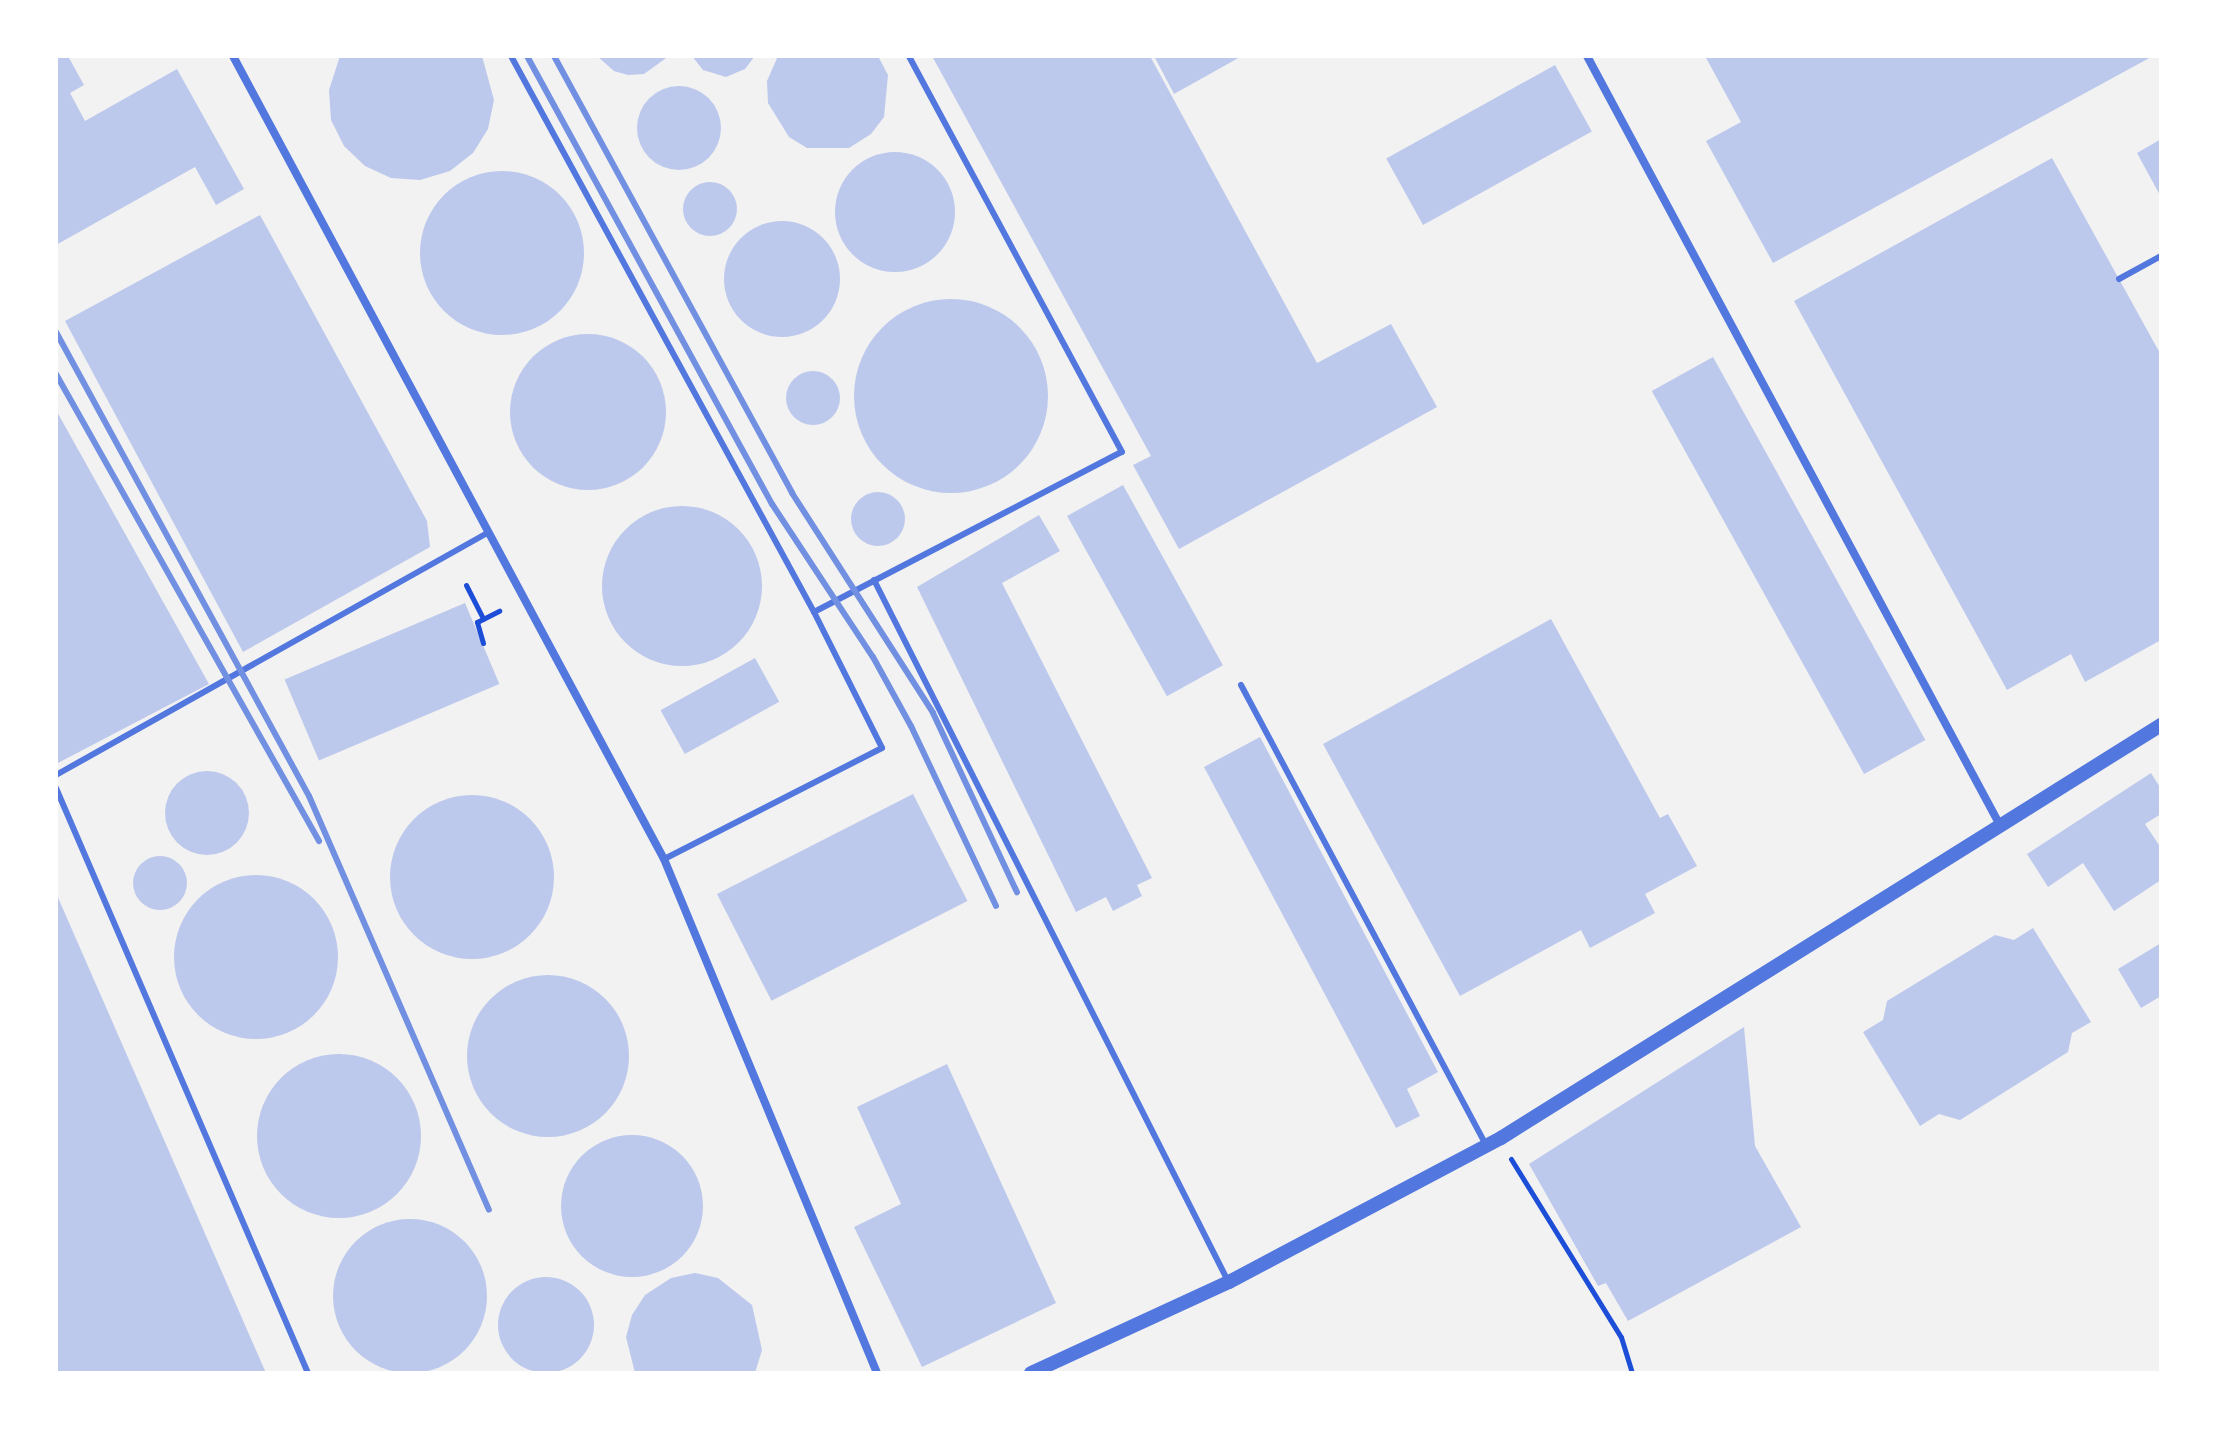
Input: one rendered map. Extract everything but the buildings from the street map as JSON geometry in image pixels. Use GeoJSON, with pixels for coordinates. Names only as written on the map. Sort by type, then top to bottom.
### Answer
{"type":"FeatureCollection","features":[{"type":"Feature","properties":{"kind":"street"},"geometry":{"type":"LineString","coordinates":[[233,56],[664,859],[877,1373]]}},
{"type":"Feature","properties":{"kind":"street"},"geometry":{"type":"LineString","coordinates":[[1587,56],[2001,827]]}},
{"type":"Feature","properties":{"kind":"street"},"geometry":{"type":"LineString","coordinates":[[1031,1373],[1229,1282],[1501,1138],[2161,725]]}},
{"type":"Feature","properties":{"kind":"lane"},"geometry":{"type":"LineString","coordinates":[[511,56],[814,612],[882,748],[664,859]]}},
{"type":"Feature","properties":{"kind":"lane"},"geometry":{"type":"LineString","coordinates":[[814,612],[1122,452],[909,56]]}},
{"type":"Feature","properties":{"kind":"lane"},"geometry":{"type":"LineString","coordinates":[[2119,279],[2161,256]]}},
{"type":"Feature","properties":{"kind":"lane"},"geometry":{"type":"LineString","coordinates":[[56,775],[487,533]]}},
{"type":"Feature","properties":{"kind":"lane"},"geometry":{"type":"LineString","coordinates":[[874,580],[1229,1282]]}},
{"type":"Feature","properties":{"kind":"lane"},"geometry":{"type":"LineString","coordinates":[[1241,685],[1486,1145]]}},
{"type":"Feature","properties":{"kind":"lane"},"geometry":{"type":"LineString","coordinates":[[56,788],[308,1373]]}},
{"type":"Feature","properties":{"kind":"path"},"geometry":{"type":"LineString","coordinates":[[466,585],[483,619]]}},
{"type":"Feature","properties":{"kind":"path"},"geometry":{"type":"LineString","coordinates":[[483,643],[477,622],[499,611]]}},
{"type":"Feature","properties":{"kind":"path"},"geometry":{"type":"LineString","coordinates":[[1501,1138],[1621,1337],[1632,1373]]}},
{"type":"Feature","properties":{"kind":"railway"},"geometry":{"type":"LineString","coordinates":[[527,56],[772,504],[873,657],[911,726],[996,906]]}},
{"type":"Feature","properties":{"kind":"railway"},"geometry":{"type":"LineString","coordinates":[[554,56],[792,493],[933,713],[1017,892]]}},
{"type":"Feature","properties":{"kind":"railway"},"geometry":{"type":"LineString","coordinates":[[56,332],[309,796],[489,1209]]}},
{"type":"Feature","properties":{"kind":"railway"},"geometry":{"type":"LineString","coordinates":[[56,374],[319,841]]}}]}
